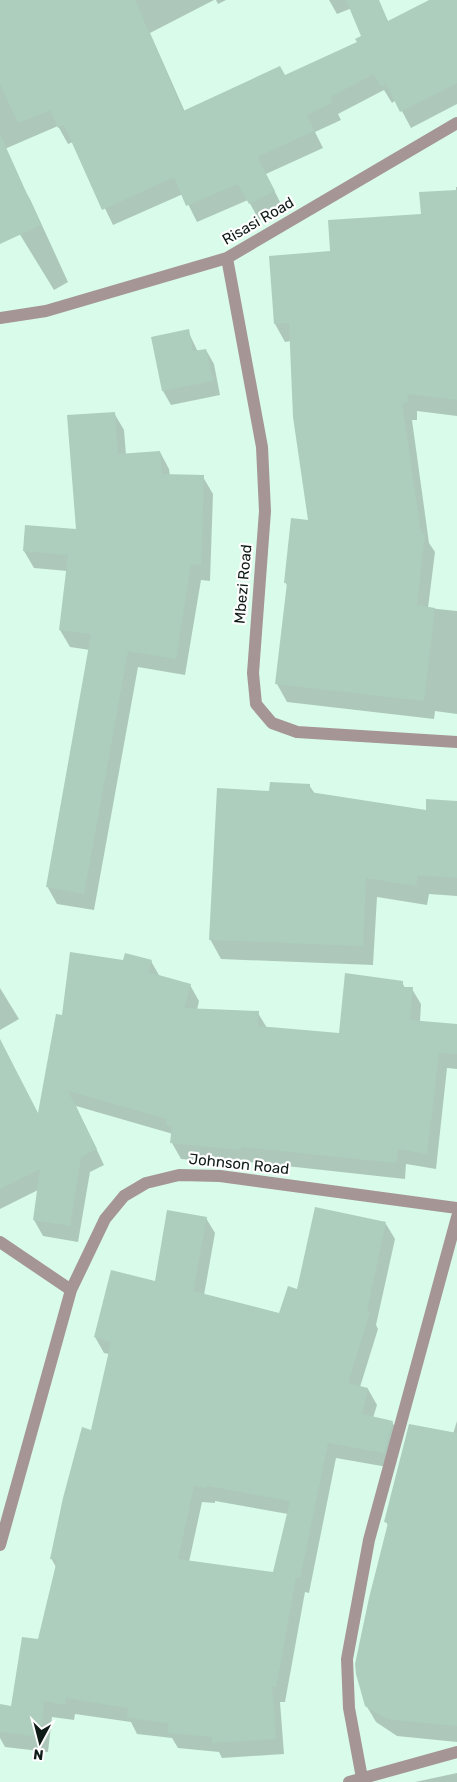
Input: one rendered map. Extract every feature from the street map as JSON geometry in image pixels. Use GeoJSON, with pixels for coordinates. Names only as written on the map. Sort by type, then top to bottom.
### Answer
{"type":"FeatureCollection","features":[{"type":"Feature","properties":{"kind":"street","name":"Risasi Road"},"geometry":{"type":"LineString","coordinates":[[0,318],[46,311],[227,258],[457,123]]}},
{"type":"Feature","properties":{"kind":"street","name":"Mbezi Road"},"geometry":{"type":"LineString","coordinates":[[227,258],[262,447],[265,511],[252,673],[256,704],[272,723],[298,732],[457,742]]}},
{"type":"Feature","properties":{"kind":"street","name":"Johnson Road"},"geometry":{"type":"LineString","coordinates":[[0,1545],[70,1290],[105,1219],[124,1196],[146,1183],[179,1175],[220,1176],[457,1208]]}},
{"type":"Feature","properties":{"kind":"street"},"geometry":{"type":"LineString","coordinates":[[362,1778],[349,1708],[347,1659],[369,1540],[457,1217]]}},
{"type":"Feature","properties":{"kind":"street"},"geometry":{"type":"LineString","coordinates":[[0,1242],[70,1290]]}},
{"type":"Feature","properties":{"kind":"street"},"geometry":{"type":"LineString","coordinates":[[349,1782],[457,1752]]}},
{"type":"Feature","properties":{"kind":"building"},"geometry":{"type":"Polygon","coordinates":[[[0,0],[135,0],[183,111],[280,66],[285,75],[357,42],[355,39],[361,36],[346,0],[379,0],[388,21],[429,0],[457,0],[457,83],[400,112],[386,84],[381,87],[374,74],[330,97],[332,103],[307,115],[314,131],[257,157],[275,191],[249,204],[238,184],[186,206],[174,177],[102,210],[64,125],[58,128],[50,110],[18,123],[0,84],[0,0]]]}},
{"type":"Feature","properties":{"kind":"building"},"geometry":{"type":"Polygon","coordinates":[[[0,134],[41,225],[0,244],[0,134]]]}},
{"type":"Feature","properties":{"kind":"building"},"geometry":{"type":"Polygon","coordinates":[[[457,190],[457,400],[407,394],[408,402],[402,403],[421,533],[425,533],[417,605],[435,608],[424,701],[275,684],[287,583],[284,583],[291,518],[308,520],[293,417],[289,323],[274,324],[269,256],[330,251],[328,220],[421,214],[419,192],[457,190]]]}},
{"type":"Feature","properties":{"kind":"building"},"geometry":{"type":"Polygon","coordinates":[[[189,329],[193,351],[206,349],[213,381],[162,391],[151,337],[189,329]]]}},
{"type":"Feature","properties":{"kind":"building"},"geometry":{"type":"Polygon","coordinates":[[[115,412],[118,454],[160,451],[162,474],[204,475],[201,565],[191,564],[176,659],[128,651],[84,894],[46,887],[91,634],[59,630],[68,555],[23,551],[25,525],[76,529],[67,415],[115,412]]]}},
{"type":"Feature","properties":{"kind":"building"},"geometry":{"type":"Polygon","coordinates":[[[270,782],[310,784],[310,792],[426,810],[426,799],[457,801],[457,878],[418,875],[416,886],[366,878],[363,946],[209,940],[217,788],[269,791],[270,782]]]}},
{"type":"Feature","properties":{"kind":"building"},"geometry":{"type":"Polygon","coordinates":[[[70,952],[123,960],[125,953],[152,960],[148,972],[191,984],[184,1008],[259,1011],[258,1026],[339,1033],[345,973],[403,981],[403,987],[413,987],[410,1020],[457,1024],[457,1054],[439,1053],[427,1154],[398,1149],[396,1163],[241,1147],[241,1150],[170,1143],[172,1126],[166,1125],[167,1119],[68,1091],[97,1149],[81,1157],[70,1226],[33,1220],[40,1169],[0,1189],[0,1039],[38,1113],[56,1014],[62,1015],[70,952]]]}},
{"type":"Feature","properties":{"kind":"building"},"geometry":{"type":"Polygon","coordinates":[[[315,1207],[386,1222],[367,1311],[370,1312],[348,1383],[368,1388],[362,1414],[393,1421],[384,1453],[328,1443],[300,1578],[296,1577],[276,1687],[272,1687],[276,1739],[212,1743],[212,1737],[168,1733],[169,1723],[127,1718],[128,1708],[66,1698],[65,1705],[44,1701],[40,1737],[0,1732],[0,1704],[11,1706],[22,1637],[38,1639],[57,1560],[50,1559],[63,1498],[82,1427],[91,1430],[111,1342],[94,1337],[111,1270],[155,1281],[167,1210],[207,1217],[193,1291],[279,1313],[288,1286],[297,1289],[315,1207]],[[194,1486],[178,1559],[273,1572],[290,1501],[207,1486],[206,1488],[194,1486]]]}},
{"type":"Feature","properties":{"kind":"building"},"geometry":{"type":"Polygon","coordinates":[[[409,1424],[457,1433],[457,1726],[387,1719],[365,1706],[356,1674],[355,1664],[388,1523],[384,1522],[409,1424]]]}}]}
